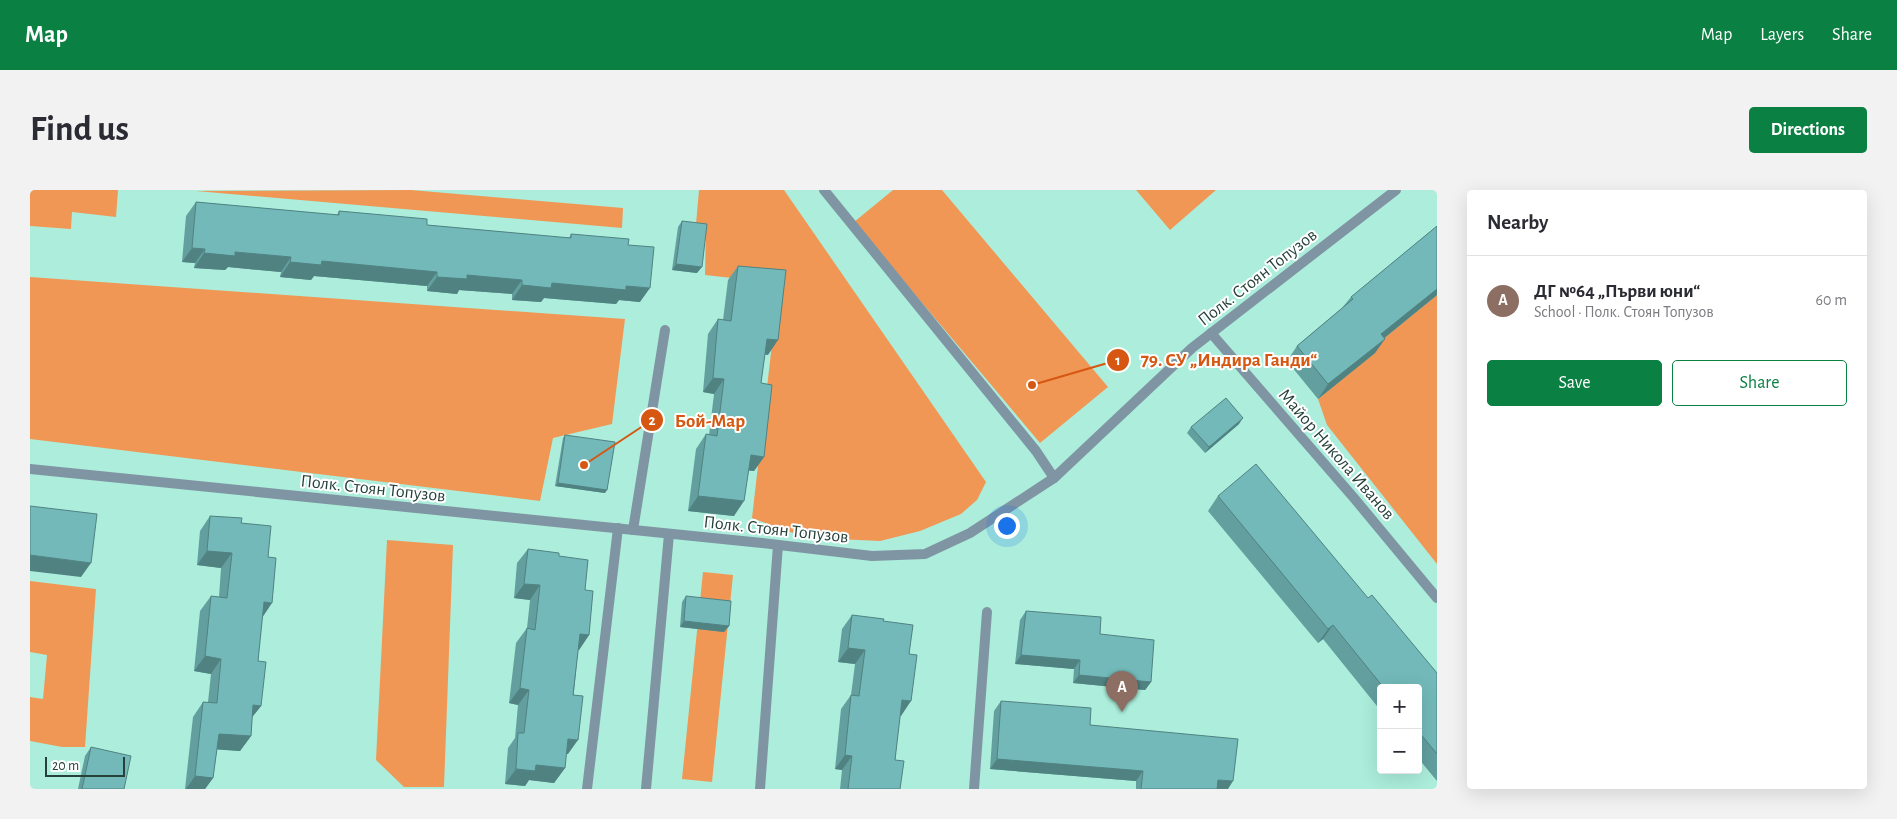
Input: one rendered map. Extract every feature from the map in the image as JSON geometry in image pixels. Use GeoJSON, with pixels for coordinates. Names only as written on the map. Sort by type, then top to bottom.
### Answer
{"type":"FeatureCollection","features":[{"type":"Feature","properties":{"kind":"street"},"geometry":{"type":"LineString","coordinates":[[824,190],[1036,451],[1054,478]]}},
{"type":"Feature","properties":{"kind":"street","name":"Полк. Стоян Топузов"},"geometry":{"type":"LineString","coordinates":[[30,469],[618,528],[872,556],[925,554],[970,533],[1054,478],[1192,348],[1396,190]]}},
{"type":"Feature","properties":{"kind":"street"},"geometry":{"type":"LineString","coordinates":[[633,530],[665,330]]}},
{"type":"Feature","properties":{"kind":"street","name":"Майор Никола Иванов"},"geometry":{"type":"LineString","coordinates":[[1211,333],[1354,498],[1437,598]]}},
{"type":"Feature","properties":{"kind":"street"},"geometry":{"type":"LineString","coordinates":[[587,789],[618,528]]}},
{"type":"Feature","properties":{"kind":"street"},"geometry":{"type":"LineString","coordinates":[[646,789],[669,534]]}},
{"type":"Feature","properties":{"kind":"street"},"geometry":{"type":"LineString","coordinates":[[760,789],[778,545]]}},
{"type":"Feature","properties":{"kind":"street"},"geometry":{"type":"LineString","coordinates":[[974,789],[988,612]]}},
{"type":"Feature","properties":{"kind":"shaded area"},"geometry":{"type":"Polygon","coordinates":[[[30,190],[118,190],[116,217],[72,212],[71,229],[30,226],[30,190]]]}},
{"type":"Feature","properties":{"kind":"shaded area"},"geometry":{"type":"Polygon","coordinates":[[[411,190],[623,208],[622,228],[196,191],[411,190]]]}},
{"type":"Feature","properties":{"kind":"shaded area"},"geometry":{"type":"Polygon","coordinates":[[[699,190],[784,190],[986,482],[977,500],[961,514],[920,531],[880,541],[837,539],[793,533],[752,518],[779,283],[705,275],[706,225],[696,224],[699,190]]]}},
{"type":"Feature","properties":{"kind":"shaded area"},"geometry":{"type":"Polygon","coordinates":[[[893,190],[942,190],[1108,387],[1040,443],[854,222],[893,190]]]}},
{"type":"Feature","properties":{"kind":"shaded area"},"geometry":{"type":"Polygon","coordinates":[[[1136,190],[1216,190],[1170,230],[1136,190]]]}},
{"type":"Feature","properties":{"kind":"shaded area"},"geometry":{"type":"Polygon","coordinates":[[[30,277],[625,319],[612,424],[553,438],[540,501],[30,439],[30,277]]]}},
{"type":"Feature","properties":{"kind":"shaded area"},"geometry":{"type":"Polygon","coordinates":[[[1437,295],[1437,564],[1327,425],[1318,399],[1374,353],[1371,349],[1437,295]]]}},
{"type":"Feature","properties":{"kind":"shaded area"},"geometry":{"type":"Polygon","coordinates":[[[387,540],[453,545],[444,787],[404,787],[376,760],[387,540]]]}},
{"type":"Feature","properties":{"kind":"shaded area"},"geometry":{"type":"Polygon","coordinates":[[[703,572],[733,575],[712,782],[682,779],[703,572]]]}},
{"type":"Feature","properties":{"kind":"shaded area"},"geometry":{"type":"Polygon","coordinates":[[[30,581],[96,589],[85,747],[62,747],[30,741],[30,697],[43,699],[47,655],[30,652],[30,581]]]}},
{"type":"Feature","properties":{"kind":"building"},"geometry":{"type":"Polygon","coordinates":[[[196,202],[339,215],[339,211],[427,219],[427,225],[571,238],[571,234],[629,239],[628,245],[654,247],[650,288],[626,286],[626,290],[552,283],[551,288],[522,285],[522,280],[467,275],[467,279],[437,277],[437,272],[322,261],[321,265],[290,262],[291,257],[235,252],[235,256],[204,253],[205,249],[192,248],[196,202]]]}},
{"type":"Feature","properties":{"kind":"building"},"geometry":{"type":"Polygon","coordinates":[[[682,221],[707,224],[702,267],[676,264],[682,221]]]}},
{"type":"Feature","properties":{"kind":"building"},"geometry":{"type":"Polygon","coordinates":[[[1437,226],[1437,289],[1381,334],[1385,339],[1328,384],[1297,346],[1353,299],[1351,297],[1437,226]]]}},
{"type":"Feature","properties":{"kind":"building"},"geometry":{"type":"Polygon","coordinates":[[[738,266],[786,270],[778,340],[767,339],[761,383],[772,385],[764,457],[751,455],[744,501],[698,496],[706,434],[717,436],[724,379],[713,378],[718,319],[731,321],[738,266]]]}},
{"type":"Feature","properties":{"kind":"building"},"geometry":{"type":"Polygon","coordinates":[[[1226,398],[1243,418],[1209,447],[1191,427],[1226,398]]]}},
{"type":"Feature","properties":{"kind":"building"},"geometry":{"type":"Polygon","coordinates":[[[565,435],[615,442],[607,490],[558,483],[565,435]]]}},
{"type":"Feature","properties":{"kind":"building"},"geometry":{"type":"Polygon","coordinates":[[[1256,464],[1368,598],[1372,595],[1437,673],[1437,754],[1422,736],[1422,684],[1381,684],[1333,625],[1328,629],[1218,496],[1256,464]]]}},
{"type":"Feature","properties":{"kind":"building"},"geometry":{"type":"Polygon","coordinates":[[[30,506],[97,514],[91,563],[30,555],[30,506]]]}},
{"type":"Feature","properties":{"kind":"building"},"geometry":{"type":"Polygon","coordinates":[[[210,516],[242,518],[241,523],[271,526],[268,557],[276,558],[272,603],[264,602],[258,661],[266,662],[261,706],[253,705],[251,736],[219,734],[213,778],[195,776],[203,702],[217,703],[221,659],[205,656],[211,596],[227,598],[232,553],[207,551],[210,516]]]}},
{"type":"Feature","properties":{"kind":"building"},"geometry":{"type":"Polygon","coordinates":[[[528,549],[559,553],[559,556],[588,560],[585,590],[593,591],[589,635],[580,634],[573,695],[583,696],[578,740],[568,739],[565,768],[536,765],[535,771],[516,769],[518,733],[524,733],[529,690],[520,688],[527,628],[535,630],[540,585],[524,584],[528,549]]]}},
{"type":"Feature","properties":{"kind":"building"},"geometry":{"type":"Polygon","coordinates":[[[686,596],[731,601],[729,626],[684,621],[686,596]]]}},
{"type":"Feature","properties":{"kind":"building"},"geometry":{"type":"Polygon","coordinates":[[[1026,611],[1101,617],[1100,634],[1154,640],[1151,682],[1079,675],[1080,660],[1021,655],[1026,611]]]}},
{"type":"Feature","properties":{"kind":"building"},"geometry":{"type":"Polygon","coordinates":[[[852,615],[913,625],[909,654],[917,655],[911,701],[902,700],[895,760],[904,761],[900,789],[848,789],[852,756],[845,755],[851,695],[859,696],[865,650],[848,648],[852,615]]]}},
{"type":"Feature","properties":{"kind":"building"},"geometry":{"type":"Polygon","coordinates":[[[1001,701],[1091,708],[1090,725],[1238,739],[1233,781],[1218,780],[1217,789],[1141,789],[1143,771],[997,759],[1001,701]]]}},
{"type":"Feature","properties":{"kind":"building"},"geometry":{"type":"Polygon","coordinates":[[[91,747],[131,756],[124,789],[82,789],[91,747]]]}},
{"type":"Feature","properties":{"kind":"place","name":"79. СУ „Индира Ганди“"},"geometry":{"type":"Point","coordinates":[1032,385]}},
{"type":"Feature","properties":{"kind":"place","name":"Бой-Мар"},"geometry":{"type":"Point","coordinates":[584,465]}},
{"type":"Feature","properties":{"kind":"place","name":"ДГ №64 „Първи юни“"},"geometry":{"type":"Point","coordinates":[1122,712]}}]}
